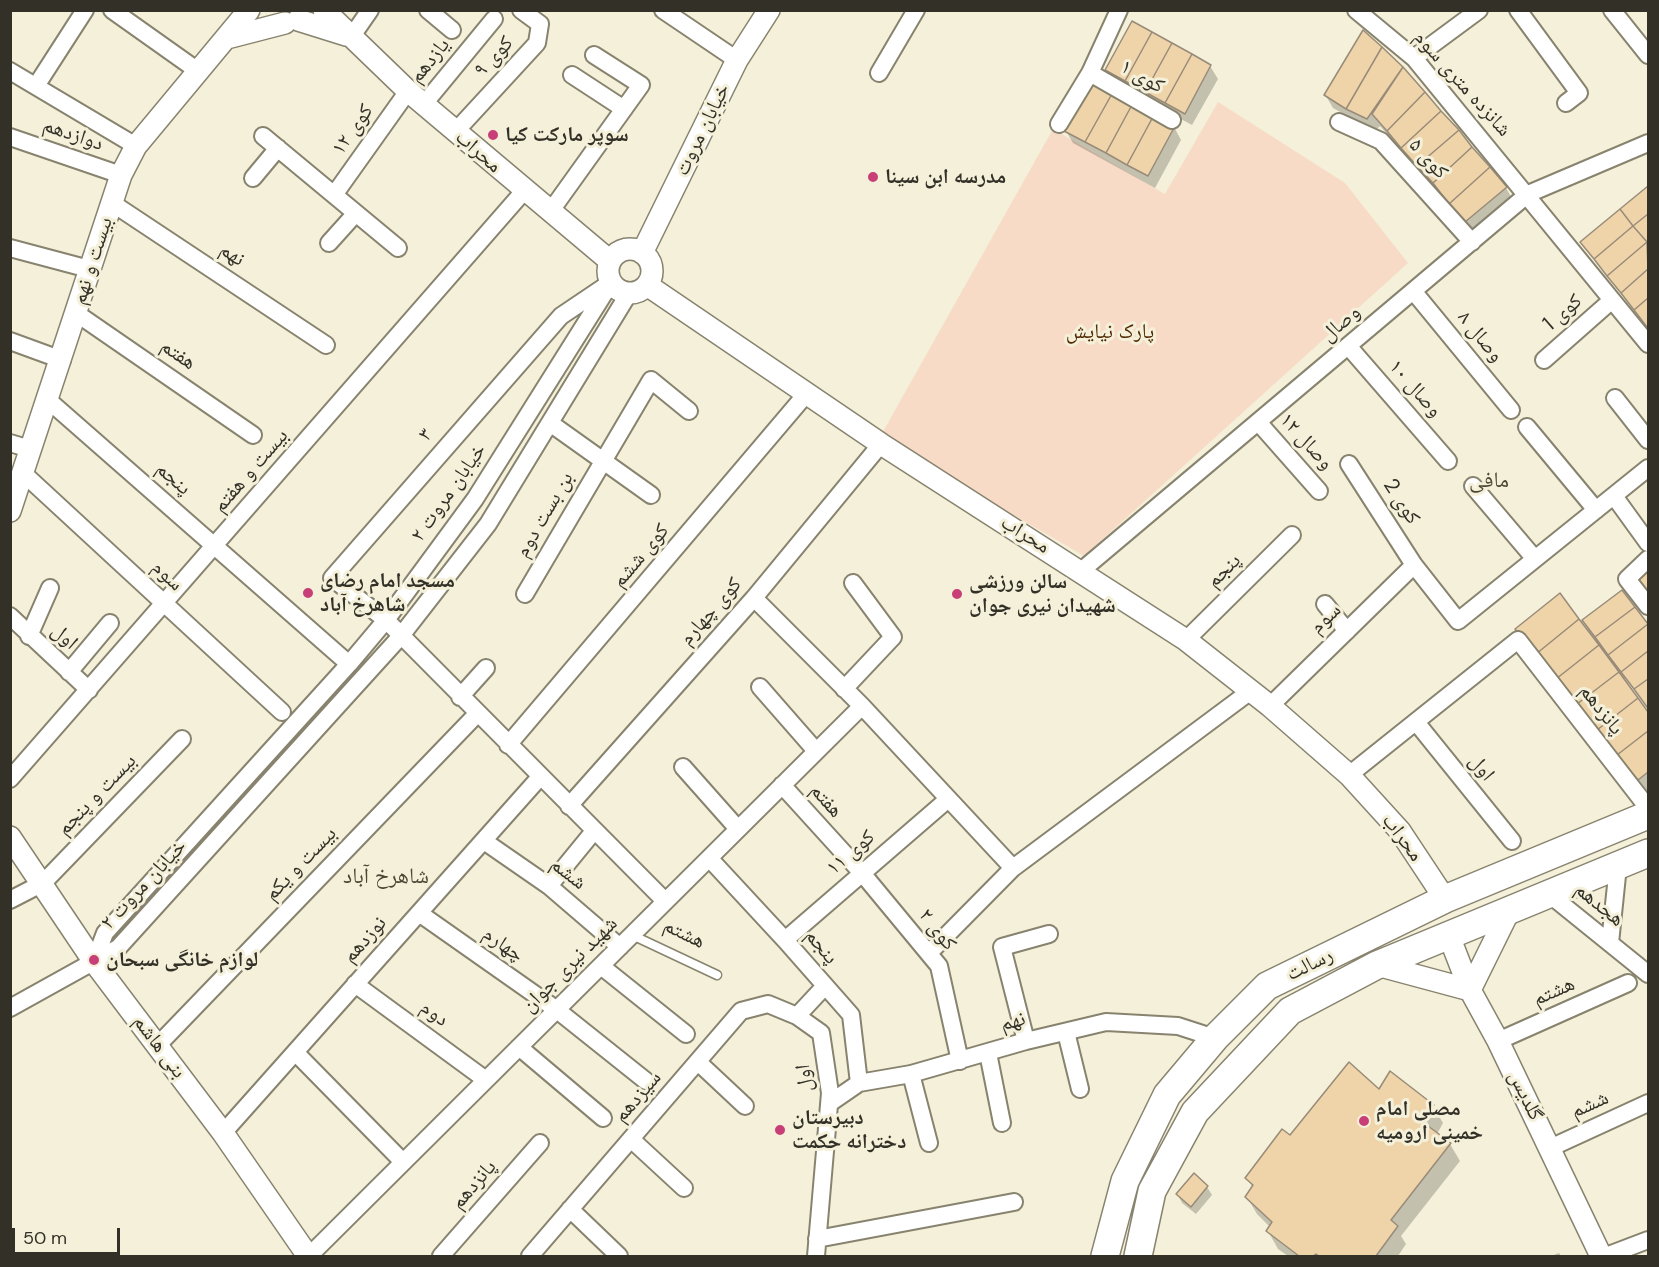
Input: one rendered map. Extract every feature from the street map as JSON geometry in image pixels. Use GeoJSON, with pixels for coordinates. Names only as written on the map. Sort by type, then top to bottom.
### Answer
{"type":"FeatureCollection","features":[{"type":"Feature","properties":{"kind":"main road","name":"رسالت"},"geometry":{"type":"LineString","coordinates":[[1105,1257],[1125,1181],[1167,1095],[1215,1038],[1267,986],[1445,899],[1648,816]]}},
{"type":"Feature","properties":{"kind":"main road","name":"رسالت"},"geometry":{"type":"LineString","coordinates":[[1138,1257],[1152,1191],[1195,1112],[1290,1011],[1377,965],[1648,853]]}},
{"type":"Feature","properties":{"kind":"main road"},"geometry":{"type":"LineString","coordinates":[[1267,986],[1290,1011]]}},
{"type":"Feature","properties":{"kind":"street"},"geometry":{"type":"LineString","coordinates":[[36,86],[85,10]]}},
{"type":"Feature","properties":{"kind":"street"},"geometry":{"type":"LineString","coordinates":[[112,10],[198,71]]}},
{"type":"Feature","properties":{"kind":"street","name":"بیست و نهم"},"geometry":{"type":"LineString","coordinates":[[10,511],[23,473],[20,446],[48,400],[121,175],[135,146],[249,10]]}},
{"type":"Feature","properties":{"kind":"street"},"geometry":{"type":"LineString","coordinates":[[266,10],[277,20],[297,18],[352,36],[370,10]]}},
{"type":"Feature","properties":{"kind":"street","name":"محراب"},"geometry":{"type":"LineString","coordinates":[[324,10],[455,132],[610,261]]}},
{"type":"Feature","properties":{"kind":"street"},"geometry":{"type":"LineString","coordinates":[[428,10],[452,30]]}},
{"type":"Feature","properties":{"kind":"street","name":"کوی ۹"},"geometry":{"type":"LineString","coordinates":[[455,132],[537,43],[540,24],[521,10]]}},
{"type":"Feature","properties":{"kind":"street"},"geometry":{"type":"LineString","coordinates":[[663,10],[737,60]]}},
{"type":"Feature","properties":{"kind":"street","name":"خیابان مروت"},"geometry":{"type":"LineString","coordinates":[[642,253],[737,60],[770,10]]}},
{"type":"Feature","properties":{"kind":"street"},"geometry":{"type":"LineString","coordinates":[[879,73],[916,10]]}},
{"type":"Feature","properties":{"kind":"street"},"geometry":{"type":"LineString","coordinates":[[1059,124],[1090,73],[1119,10]]}},
{"type":"Feature","properties":{"kind":"street","name":"شانزده متری سوم"},"geometry":{"type":"LineString","coordinates":[[1356,10],[1414,58],[1528,194],[1648,344]]}},
{"type":"Feature","properties":{"kind":"street"},"geometry":{"type":"LineString","coordinates":[[1414,58],[1479,10]]}},
{"type":"Feature","properties":{"kind":"street"},"geometry":{"type":"LineString","coordinates":[[1518,10],[1579,93],[1566,103]]}},
{"type":"Feature","properties":{"kind":"street"},"geometry":{"type":"LineString","coordinates":[[1612,10],[1648,55]]}},
{"type":"Feature","properties":{"kind":"street"},"geometry":{"type":"LineString","coordinates":[[227,38],[297,18]]}},
{"type":"Feature","properties":{"kind":"street","name":"یازدهم"},"geometry":{"type":"LineString","coordinates":[[416,97],[494,19]]}},
{"type":"Feature","properties":{"kind":"street"},"geometry":{"type":"LineString","coordinates":[[550,212],[641,85],[594,55]]}},
{"type":"Feature","properties":{"kind":"street"},"geometry":{"type":"LineString","coordinates":[[10,71],[135,146]]}},
{"type":"Feature","properties":{"kind":"street","name":"کوی ۱"},"geometry":{"type":"LineString","coordinates":[[1090,73],[1172,120]]}},
{"type":"Feature","properties":{"kind":"street"},"geometry":{"type":"LineString","coordinates":[[572,75],[624,110]]}},
{"type":"Feature","properties":{"kind":"street","name":"کوی ۱۲"},"geometry":{"type":"LineString","coordinates":[[334,195],[416,97]]}},
{"type":"Feature","properties":{"kind":"street","name":"کوی ۵"},"geometry":{"type":"LineString","coordinates":[[1339,122],[1381,141],[1472,242]]}},
{"type":"Feature","properties":{"kind":"street"},"geometry":{"type":"LineString","coordinates":[[263,136],[398,248]]}},
{"type":"Feature","properties":{"kind":"street","name":"دوازدهم"},"geometry":{"type":"LineString","coordinates":[[10,137],[121,175]]}},
{"type":"Feature","properties":{"kind":"street","name":"وصال"},"geometry":{"type":"LineString","coordinates":[[1081,571],[1528,194],[1648,143]]}},
{"type":"Feature","properties":{"kind":"street"},"geometry":{"type":"LineString","coordinates":[[253,177],[278,148]]}},
{"type":"Feature","properties":{"kind":"street","name":"بیست و هفتم"},"geometry":{"type":"LineString","coordinates":[[10,779],[525,191]]}},
{"type":"Feature","properties":{"kind":"street","name":"نهم"},"geometry":{"type":"LineString","coordinates":[[112,202],[326,345]]}},
{"type":"Feature","properties":{"kind":"street"},"geometry":{"type":"LineString","coordinates":[[329,243],[356,213]]}},
{"type":"Feature","properties":{"kind":"street"},"geometry":{"type":"LineString","coordinates":[[10,248],[89,269]]}},
{"type":"Feature","properties":{"kind":"street"},"geometry":{"type":"LineString","coordinates":[[628,249],[642,253],[651,264],[652,272],[629,287],[608,276],[610,261],[621,251],[628,249]]}},
{"type":"Feature","properties":{"kind":"street","name":"محراب"},"geometry":{"type":"LineString","coordinates":[[629,287],[807,393],[881,444],[1186,640],[1252,690],[1349,776],[1400,831],[1445,899]]}},
{"type":"Feature","properties":{"kind":"street","name":"خیابان مروت ۲"},"geometry":{"type":"LineString","coordinates":[[94,962],[118,948],[400,637],[488,524],[629,287]]}},
{"type":"Feature","properties":{"kind":"street","name":"خیابان مروت ۲"},"geometry":{"type":"LineString","coordinates":[[94,962],[105,933],[349,664],[386,620],[629,287]]}},
{"type":"Feature","properties":{"kind":"street","name":"۳"},"geometry":{"type":"LineString","coordinates":[[386,620],[333,578],[561,316],[629,287]]}},
{"type":"Feature","properties":{"kind":"street","name":"وصال ۸"},"geometry":{"type":"LineString","coordinates":[[1414,292],[1511,410]]}},
{"type":"Feature","properties":{"kind":"street","name":"کوی 1"},"geometry":{"type":"LineString","coordinates":[[1544,360],[1612,300]]}},
{"type":"Feature","properties":{"kind":"street","name":"هفتم"},"geometry":{"type":"LineString","coordinates":[[76,313],[253,435]]}},
{"type":"Feature","properties":{"kind":"street"},"geometry":{"type":"LineString","coordinates":[[10,341],[62,360]]}},
{"type":"Feature","properties":{"kind":"street","name":"وصال ۱۰"},"geometry":{"type":"LineString","coordinates":[[1349,347],[1448,461]]}},
{"type":"Feature","properties":{"kind":"street","name":"بن بست دوم"},"geometry":{"type":"LineString","coordinates":[[525,594],[651,380],[689,411]]}},
{"type":"Feature","properties":{"kind":"street","name":"کوی ششم"},"geometry":{"type":"LineString","coordinates":[[508,745],[807,393]]}},
{"type":"Feature","properties":{"kind":"street"},"geometry":{"type":"LineString","coordinates":[[1615,398],[1648,440]]}},
{"type":"Feature","properties":{"kind":"street","name":"پنجم"},"geometry":{"type":"LineString","coordinates":[[48,400],[349,664]]}},
{"type":"Feature","properties":{"kind":"street"},"geometry":{"type":"LineString","coordinates":[[550,423],[651,495]]}},
{"type":"Feature","properties":{"kind":"street","name":"وصال ۱۲"},"geometry":{"type":"LineString","coordinates":[[1259,423],[1319,491]]}},
{"type":"Feature","properties":{"kind":"street"},"geometry":{"type":"LineString","coordinates":[[1527,427],[1596,510]]}},
{"type":"Feature","properties":{"kind":"street","name":"کوی چهارم"},"geometry":{"type":"LineString","coordinates":[[569,806],[754,598],[881,444]]}},
{"type":"Feature","properties":{"kind":"street","name":"کوی 2"},"geometry":{"type":"LineString","coordinates":[[1349,464],[1414,565],[1458,621],[1535,559]]}},
{"type":"Feature","properties":{"kind":"street"},"geometry":{"type":"LineString","coordinates":[[1473,486],[1535,559],[1648,468]]}},
{"type":"Feature","properties":{"kind":"street","name":"سوم"},"geometry":{"type":"LineString","coordinates":[[23,473],[282,712]]}},
{"type":"Feature","properties":{"kind":"street"},"geometry":{"type":"LineString","coordinates":[[1614,496],[1648,543]]}},
{"type":"Feature","properties":{"kind":"street","name":"پنجم"},"geometry":{"type":"LineString","coordinates":[[1186,640],[1292,535]]}},
{"type":"Feature","properties":{"kind":"street"},"geometry":{"type":"LineString","coordinates":[[1648,559],[1627,579],[1648,606]]}},
{"type":"Feature","properties":{"kind":"street","name":"سوم"},"geometry":{"type":"LineString","coordinates":[[1270,706],[1414,565]]}},
{"type":"Feature","properties":{"kind":"street"},"geometry":{"type":"LineString","coordinates":[[844,689],[893,637],[853,583]]}},
{"type":"Feature","properties":{"kind":"street"},"geometry":{"type":"LineString","coordinates":[[29,636],[50,588]]}},
{"type":"Feature","properties":{"kind":"street"},"geometry":{"type":"LineString","coordinates":[[754,598],[862,706],[946,800],[1013,868]]}},
{"type":"Feature","properties":{"kind":"street"},"geometry":{"type":"LineString","coordinates":[[1325,604],[1347,631]]}},
{"type":"Feature","properties":{"kind":"street","name":"اول"},"geometry":{"type":"LineString","coordinates":[[10,616],[89,690]]}},
{"type":"Feature","properties":{"kind":"street"},"geometry":{"type":"LineString","coordinates":[[386,620],[400,637],[665,901]]}},
{"type":"Feature","properties":{"kind":"street"},"geometry":{"type":"LineString","coordinates":[[69,672],[110,623]]}},
{"type":"Feature","properties":{"kind":"street","name":"پانزدهم"},"geometry":{"type":"LineString","coordinates":[[1416,723],[1518,640],[1648,808]]}},
{"type":"Feature","properties":{"kind":"street"},"geometry":{"type":"LineString","coordinates":[[460,697],[486,668]]}},
{"type":"Feature","properties":{"kind":"street"},"geometry":{"type":"LineString","coordinates":[[759,687],[816,751]]}},
{"type":"Feature","properties":{"kind":"street"},"geometry":{"type":"LineString","coordinates":[[929,953],[1013,868],[1252,690]]}},
{"type":"Feature","properties":{"kind":"street","name":"شهید نیری جوان"},"geometry":{"type":"LineString","coordinates":[[309,1257],[862,706]]}},
{"type":"Feature","properties":{"kind":"street","name":"بیست و یکم"},"geometry":{"type":"LineString","coordinates":[[158,1045],[477,714]]}},
{"type":"Feature","properties":{"kind":"street"},"geometry":{"type":"LineString","coordinates":[[1349,776],[1416,723]]}},
{"type":"Feature","properties":{"kind":"street","name":"اول"},"geometry":{"type":"LineString","coordinates":[[1416,723],[1512,842]]}},
{"type":"Feature","properties":{"kind":"street","name":"بیست و پنجم"},"geometry":{"type":"LineString","coordinates":[[10,900],[43,883],[182,739]]}},
{"type":"Feature","properties":{"kind":"street"},"geometry":{"type":"LineString","coordinates":[[683,766],[738,829]]}},
{"type":"Feature","properties":{"kind":"street","name":"نوزدهم"},"geometry":{"type":"LineString","coordinates":[[223,1133],[540,777]]}},
{"type":"Feature","properties":{"kind":"street","name":"هفتم"},"geometry":{"type":"LineString","coordinates":[[782,785],[862,873]]}},
{"type":"Feature","properties":{"kind":"street","name":"کوی ۱۱"},"geometry":{"type":"LineString","coordinates":[[785,940],[946,800]]}},
{"type":"Feature","properties":{"kind":"street"},"geometry":{"type":"LineString","coordinates":[[549,886],[594,831]]}},
{"type":"Feature","properties":{"kind":"street","name":"بنی هاشم"},"geometry":{"type":"LineString","coordinates":[[10,837],[94,962],[223,1133],[309,1257]]}},
{"type":"Feature","properties":{"kind":"street","name":"ششم"},"geometry":{"type":"LineString","coordinates":[[484,841],[549,886],[620,947]]}},
{"type":"Feature","properties":{"kind":"street","name":"پنجم"},"geometry":{"type":"LineString","coordinates":[[709,858],[851,1015],[859,1083]]}},
{"type":"Feature","properties":{"kind":"street"},"geometry":{"type":"LineString","coordinates":[[1610,943],[1618,866]]}},
{"type":"Feature","properties":{"kind":"street","name":"کوی ۲"},"geometry":{"type":"LineString","coordinates":[[862,873],[939,966],[960,1062]]}},
{"type":"Feature","properties":{"kind":"street","name":"هجدهم"},"geometry":{"type":"LineString","coordinates":[[1549,894],[1648,974]]}},
{"type":"Feature","properties":{"kind":"street"},"geometry":{"type":"LineString","coordinates":[[1377,965],[1470,990],[1510,909]]}},
{"type":"Feature","properties":{"kind":"street","name":"چهارم"},"geometry":{"type":"LineString","coordinates":[[419,913],[557,1010],[646,1081]]}},
{"type":"Feature","properties":{"kind":"street"},"geometry":{"type":"LineString","coordinates":[[1026,1041],[1002,947],[1049,934]]}},
{"type":"Feature","properties":{"kind":"street","name":"گلدیس"},"geometry":{"type":"LineString","coordinates":[[1449,936],[1470,990],[1498,1041],[1602,1257]]}},
{"type":"Feature","properties":{"kind":"street"},"geometry":{"type":"LineString","coordinates":[[10,1008],[94,962]]}},
{"type":"Feature","properties":{"kind":"street"},"geometry":{"type":"LineString","coordinates":[[601,966],[686,1034]]}},
{"type":"Feature","properties":{"kind":"street","name":"هشتم"},"geometry":{"type":"LineString","coordinates":[[1498,1041],[1628,983]]}},
{"type":"Feature","properties":{"kind":"street","name":"دوم"},"geometry":{"type":"LineString","coordinates":[[355,984],[486,1080]]}},
{"type":"Feature","properties":{"kind":"street"},"geometry":{"type":"LineString","coordinates":[[797,1016],[825,986]]}},
{"type":"Feature","properties":{"kind":"street","name":"سیزدهم"},"geometry":{"type":"LineString","coordinates":[[530,1257],[741,1011],[768,1004],[797,1016]]}},
{"type":"Feature","properties":{"kind":"street","name":"اول"},"geometry":{"type":"LineString","coordinates":[[797,1016],[821,1033],[830,1103],[816,1257]]}},
{"type":"Feature","properties":{"kind":"street","name":"نهم"},"geometry":{"type":"LineString","coordinates":[[830,1103],[859,1083],[960,1062],[1026,1041],[1106,1022],[1144,1022],[1178,1026],[1215,1038]]}},
{"type":"Feature","properties":{"kind":"street"},"geometry":{"type":"LineString","coordinates":[[1066,1032],[1080,1089]]}},
{"type":"Feature","properties":{"kind":"street"},"geometry":{"type":"LineString","coordinates":[[519,1047],[603,1118]]}},
{"type":"Feature","properties":{"kind":"street"},"geometry":{"type":"LineString","coordinates":[[295,1052],[403,1162]]}},
{"type":"Feature","properties":{"kind":"street"},"geometry":{"type":"LineString","coordinates":[[988,1053],[1002,1123]]}},
{"type":"Feature","properties":{"kind":"street"},"geometry":{"type":"LineString","coordinates":[[699,1062],[745,1106]]}},
{"type":"Feature","properties":{"kind":"street"},"geometry":{"type":"LineString","coordinates":[[911,1074],[929,1143]]}},
{"type":"Feature","properties":{"kind":"street","name":"ششم"},"geometry":{"type":"LineString","coordinates":[[1550,1148],[1648,1103]]}},
{"type":"Feature","properties":{"kind":"street"},"geometry":{"type":"LineString","coordinates":[[632,1140],[684,1188]]}},
{"type":"Feature","properties":{"kind":"street","name":"پانزدهم"},"geometry":{"type":"LineString","coordinates":[[441,1257],[540,1143]]}},
{"type":"Feature","properties":{"kind":"street"},"geometry":{"type":"LineString","coordinates":[[817,1239],[1014,1202]]}},
{"type":"Feature","properties":{"kind":"street"},"geometry":{"type":"LineString","coordinates":[[570,1209],[619,1257]]}},
{"type":"Feature","properties":{"kind":"street"},"geometry":{"type":"LineString","coordinates":[[1606,1257],[1648,1240]]}},
{"type":"Feature","properties":{"kind":"lane","name":"هشتم"},"geometry":{"type":"LineString","coordinates":[[632,934],[717,975]]}},
{"type":"Feature","properties":{"kind":"green space","name":"پارک نیایش"},"geometry":{"type":"Polygon","coordinates":[[[1218,102],[1345,183],[1408,263],[1084,556],[880,437],[1053,129],[1165,194],[1218,102]]]}},
{"type":"Feature","properties":{"kind":"building"},"geometry":{"type":"Polygon","coordinates":[[[1132,21],[1152,32],[1125,81],[1105,70],[1132,21]]]}},
{"type":"Feature","properties":{"kind":"building"},"geometry":{"type":"Polygon","coordinates":[[[1363,30],[1382,47],[1346,109],[1324,95],[1363,30]]]}},
{"type":"Feature","properties":{"kind":"building"},"geometry":{"type":"Polygon","coordinates":[[[1152,32],[1172,43],[1145,92],[1125,81],[1152,32]]]}},
{"type":"Feature","properties":{"kind":"building"},"geometry":{"type":"Polygon","coordinates":[[[1172,43],[1192,54],[1165,103],[1145,92],[1172,43]]]}},
{"type":"Feature","properties":{"kind":"building"},"geometry":{"type":"Polygon","coordinates":[[[1382,47],[1403,67],[1367,119],[1346,109],[1382,47]]]}},
{"type":"Feature","properties":{"kind":"building"},"geometry":{"type":"Polygon","coordinates":[[[1192,54],[1211,65],[1185,114],[1165,103],[1192,54]]]}},
{"type":"Feature","properties":{"kind":"building"},"geometry":{"type":"Polygon","coordinates":[[[1403,67],[1425,92],[1387,131],[1372,114],[1403,67]]]}},
{"type":"Feature","properties":{"kind":"building"},"geometry":{"type":"Polygon","coordinates":[[[1092,80],[1113,92],[1085,142],[1064,131],[1092,80]]]}},
{"type":"Feature","properties":{"kind":"building"},"geometry":{"type":"Polygon","coordinates":[[[1113,92],[1133,103],[1106,153],[1085,142],[1113,92]]]}},
{"type":"Feature","properties":{"kind":"building"},"geometry":{"type":"Polygon","coordinates":[[[1425,92],[1441,111],[1401,148],[1387,131],[1425,92]]]}},
{"type":"Feature","properties":{"kind":"building"},"geometry":{"type":"Polygon","coordinates":[[[1133,103],[1154,115],[1127,165],[1106,153],[1133,103]]]}},
{"type":"Feature","properties":{"kind":"building"},"geometry":{"type":"Polygon","coordinates":[[[1441,111],[1459,130],[1417,166],[1401,148],[1441,111]]]}},
{"type":"Feature","properties":{"kind":"building"},"geometry":{"type":"Polygon","coordinates":[[[1154,115],[1175,126],[1148,176],[1127,165],[1154,115]]]}},
{"type":"Feature","properties":{"kind":"building"},"geometry":{"type":"Polygon","coordinates":[[[1459,130],[1472,147],[1433,183],[1417,166],[1459,130]]]}},
{"type":"Feature","properties":{"kind":"building"},"geometry":{"type":"Polygon","coordinates":[[[1472,147],[1490,167],[1449,204],[1433,183],[1472,147]]]}},
{"type":"Feature","properties":{"kind":"building"},"geometry":{"type":"Polygon","coordinates":[[[1490,167],[1507,187],[1465,222],[1449,204],[1490,167]]]}},
{"type":"Feature","properties":{"kind":"building"},"geometry":{"type":"Polygon","coordinates":[[[1648,186],[1648,214],[1633,226],[1620,209],[1648,186]]]}},
{"type":"Feature","properties":{"kind":"building"},"geometry":{"type":"Polygon","coordinates":[[[1620,209],[1633,226],[1594,259],[1580,242],[1620,209]]]}},
{"type":"Feature","properties":{"kind":"building"},"geometry":{"type":"Polygon","coordinates":[[[1648,214],[1648,241],[1647,242],[1633,226],[1648,214]]]}},
{"type":"Feature","properties":{"kind":"building"},"geometry":{"type":"Polygon","coordinates":[[[1633,226],[1647,242],[1607,276],[1594,259],[1633,226]]]}},
{"type":"Feature","properties":{"kind":"building"},"geometry":{"type":"Polygon","coordinates":[[[1647,242],[1648,269],[1621,293],[1607,276],[1647,242]]]}},
{"type":"Feature","properties":{"kind":"building"},"geometry":{"type":"Polygon","coordinates":[[[1648,269],[1648,298],[1634,310],[1621,293],[1648,269]]]}},
{"type":"Feature","properties":{"kind":"building"},"geometry":{"type":"Polygon","coordinates":[[[1648,298],[1648,326],[1647,327],[1634,310],[1648,298]]]}},
{"type":"Feature","properties":{"kind":"building"},"geometry":{"type":"Polygon","coordinates":[[[1648,570],[1648,598],[1635,581],[1648,570]]]}},
{"type":"Feature","properties":{"kind":"building"},"geometry":{"type":"Polygon","coordinates":[[[1622,590],[1635,607],[1595,637],[1582,620],[1622,590]]]}},
{"type":"Feature","properties":{"kind":"building"},"geometry":{"type":"Polygon","coordinates":[[[1560,593],[1579,619],[1536,654],[1515,629],[1560,593]]]}},
{"type":"Feature","properties":{"kind":"building"},"geometry":{"type":"Polygon","coordinates":[[[1635,607],[1648,624],[1608,655],[1595,637],[1635,607]]]}},
{"type":"Feature","properties":{"kind":"building"},"geometry":{"type":"Polygon","coordinates":[[[1579,619],[1599,645],[1556,679],[1536,654],[1579,619]]]}},
{"type":"Feature","properties":{"kind":"building"},"geometry":{"type":"Polygon","coordinates":[[[1648,624],[1648,651],[1621,672],[1608,655],[1648,624]]]}},
{"type":"Feature","properties":{"kind":"building"},"geometry":{"type":"Polygon","coordinates":[[[1599,645],[1619,672],[1577,704],[1556,679],[1599,645]]]}},
{"type":"Feature","properties":{"kind":"building"},"geometry":{"type":"Polygon","coordinates":[[[1648,651],[1648,679],[1634,689],[1621,672],[1648,651]]]}},
{"type":"Feature","properties":{"kind":"building"},"geometry":{"type":"Polygon","coordinates":[[[1619,672],[1638,698],[1597,730],[1577,704],[1619,672]]]}},
{"type":"Feature","properties":{"kind":"building"},"geometry":{"type":"Polygon","coordinates":[[[1648,679],[1648,706],[1647,707],[1634,689],[1648,679]]]}},
{"type":"Feature","properties":{"kind":"building"},"geometry":{"type":"Polygon","coordinates":[[[1638,698],[1648,712],[1648,731],[1617,755],[1597,730],[1638,698]]]}},
{"type":"Feature","properties":{"kind":"building"},"geometry":{"type":"Polygon","coordinates":[[[1648,731],[1648,772],[1638,780],[1617,755],[1648,731]]]}},
{"type":"Feature","properties":{"kind":"building"},"geometry":{"type":"Polygon","coordinates":[[[1349,1062],[1379,1089],[1390,1071],[1434,1105],[1424,1123],[1451,1143],[1391,1220],[1398,1226],[1376,1256],[1319,1256],[1316,1254],[1299,1256],[1266,1231],[1272,1222],[1245,1197],[1253,1185],[1245,1178],[1282,1129],[1290,1135],[1349,1062]]]}},
{"type":"Feature","properties":{"kind":"building"},"geometry":{"type":"Polygon","coordinates":[[[1194,1173],[1208,1186],[1191,1207],[1176,1194],[1194,1173]]]}},
{"type":"Feature","properties":{"kind":"place","name":"سوپر مارکت کیا"},"geometry":{"type":"Point","coordinates":[493,135]}},
{"type":"Feature","properties":{"kind":"place","name":"مدرسه ابن سینا"},"geometry":{"type":"Point","coordinates":[873,177]}},
{"type":"Feature","properties":{"kind":"place","name":"مسجد امام رضای شاهرخ آباد"},"geometry":{"type":"Point","coordinates":[308,593]}},
{"type":"Feature","properties":{"kind":"place","name":"سالن ورزشی شهیدان نیری جوان"},"geometry":{"type":"Point","coordinates":[957,594]}},
{"type":"Feature","properties":{"kind":"place","name":"لوازم خانگی سبحان"},"geometry":{"type":"Point","coordinates":[94,960]}},
{"type":"Feature","properties":{"kind":"place","name":"مصلی امام خمینی ارومیه"},"geometry":{"type":"Point","coordinates":[1364,1121]}},
{"type":"Feature","properties":{"kind":"place","name":"دبیرستان دخترانه حکمت"},"geometry":{"type":"Point","coordinates":[780,1130]}},
{"type":"Feature","properties":{"kind":"district","name":"مافی"},"geometry":{"type":"Point","coordinates":[1489,481]}},
{"type":"Feature","properties":{"kind":"district","name":"شاهرخ آباد"},"geometry":{"type":"Point","coordinates":[386,877]}}]}
